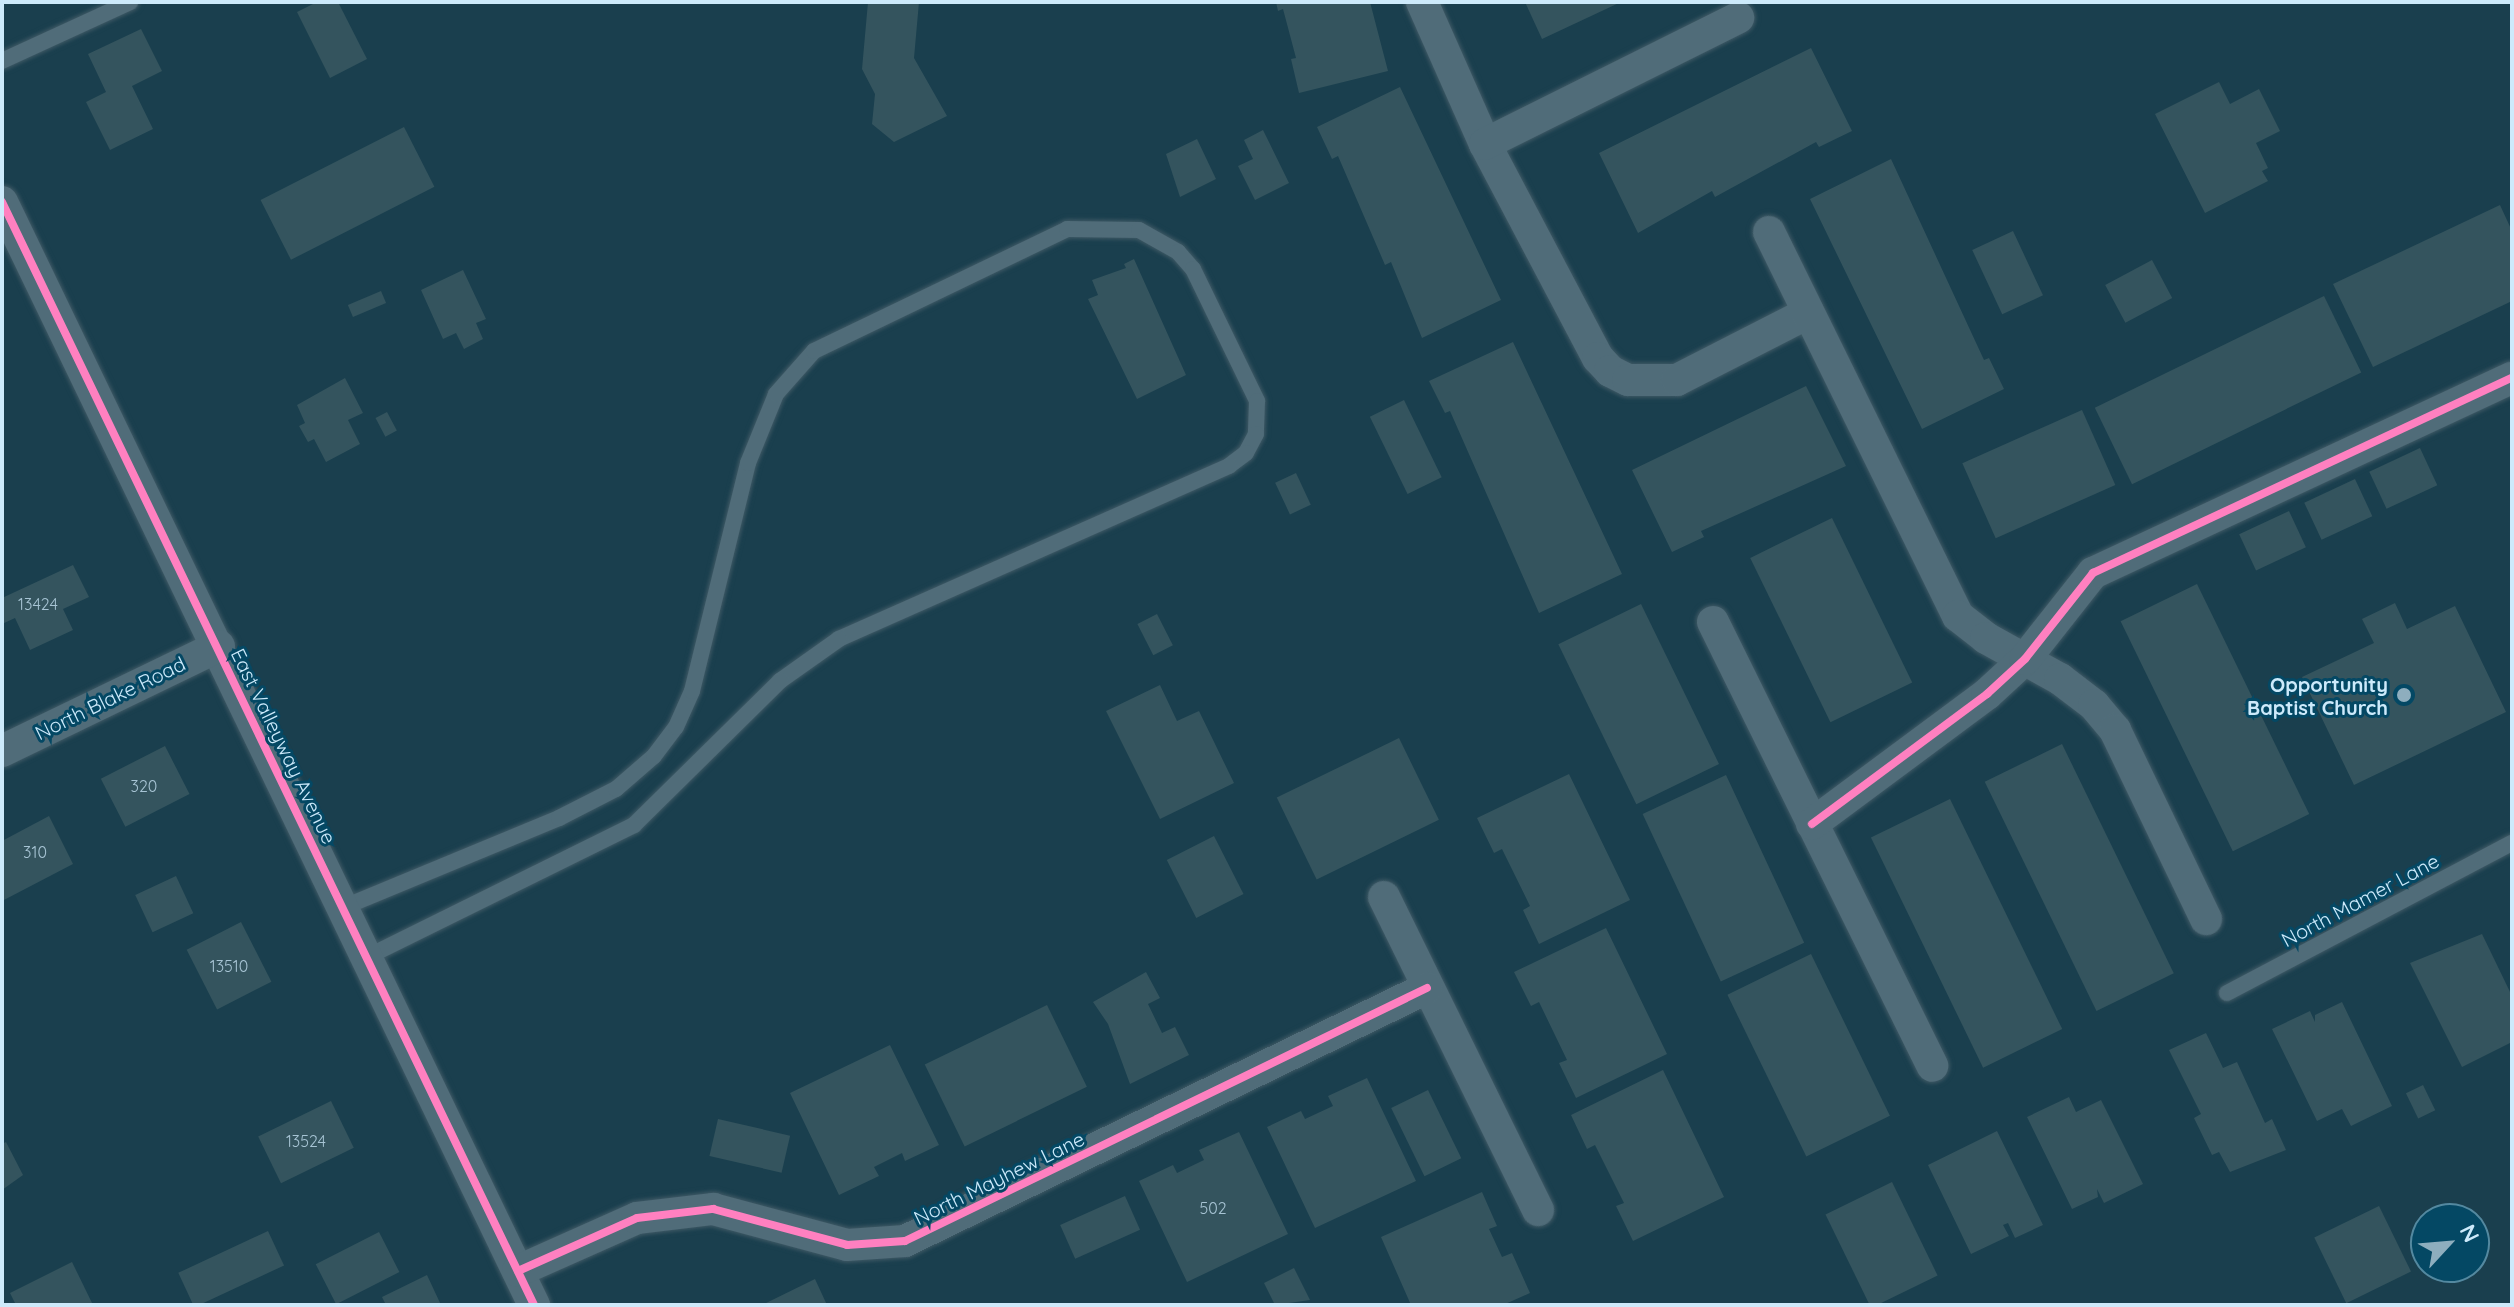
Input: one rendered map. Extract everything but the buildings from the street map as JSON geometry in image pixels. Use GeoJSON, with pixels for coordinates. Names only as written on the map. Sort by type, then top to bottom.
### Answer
{"type":"FeatureCollection","features":[{"type":"Feature","properties":{"kind":"street"},"geometry":{"type":"LineString","coordinates":[[1422,2],[1485,144],[1598,358],[1610,371],[1628,380],[1677,380],[1808,313]]}},
{"type":"Feature","properties":{"kind":"street"},"geometry":{"type":"LineString","coordinates":[[1485,144],[1738,18]]}},
{"type":"Feature","properties":{"kind":"street","name":"East Valleyway Avenue"},"geometry":{"type":"LineString","coordinates":[[2,202],[219,646],[534,1305]]}},
{"type":"Feature","properties":{"kind":"street"},"geometry":{"type":"LineString","coordinates":[[1769,232],[1958,616],[2094,705],[2115,730],[2206,919]]}},
{"type":"Feature","properties":{"kind":"street"},"geometry":{"type":"LineString","coordinates":[[1812,824],[1987,694],[2025,659],[2093,573],[2115,559],[2512,378]]}},
{"type":"Feature","properties":{"kind":"street"},"geometry":{"type":"LineString","coordinates":[[1713,622],[1932,1066]]}},
{"type":"Feature","properties":{"kind":"street","name":"North Blake Road"},"geometry":{"type":"LineString","coordinates":[[2,751],[219,646]]}},
{"type":"Feature","properties":{"kind":"street"},"geometry":{"type":"LineString","coordinates":[[1384,897],[1538,1210]]}},
{"type":"Feature","properties":{"kind":"street","name":"North Mayhew Lane"},"geometry":{"type":"LineString","coordinates":[[518,1271],[637,1218],[713,1209],[847,1245],[905,1241],[1427,988]]}},
{"type":"Feature","properties":{"kind":"lane"},"geometry":{"type":"LineString","coordinates":[[2,61],[130,2]]}},
{"type":"Feature","properties":{"kind":"lane"},"geometry":{"type":"LineString","coordinates":[[344,907],[559,818],[616,789],[654,756],[676,727],[692,691],[754,449],[776,394],[814,351],[1067,229],[1139,230],[1178,252],[1193,269],[1257,401],[1256,434],[1246,453],[1229,466],[839,639],[780,681],[634,825],[367,957]]}},
{"type":"Feature","properties":{"kind":"lane","name":"North Mamer Lane"},"geometry":{"type":"LineString","coordinates":[[2227,993],[2512,843]]}},
{"type":"Feature","properties":{"kind":"cycle path"},"geometry":{"type":"LineString","coordinates":[[2,202],[534,1305]]}},
{"type":"Feature","properties":{"kind":"cycle path"},"geometry":{"type":"LineString","coordinates":[[1812,824],[1987,694],[2025,659],[2093,573],[2512,378]]}},
{"type":"Feature","properties":{"kind":"cycle path"},"geometry":{"type":"LineString","coordinates":[[518,1271],[637,1218],[713,1209],[847,1245],[905,1241],[1427,988]]}},
{"type":"Feature","properties":{"kind":"place","name":"Opportunity Baptist Church"},"geometry":{"type":"Point","coordinates":[2404,695]}}]}
